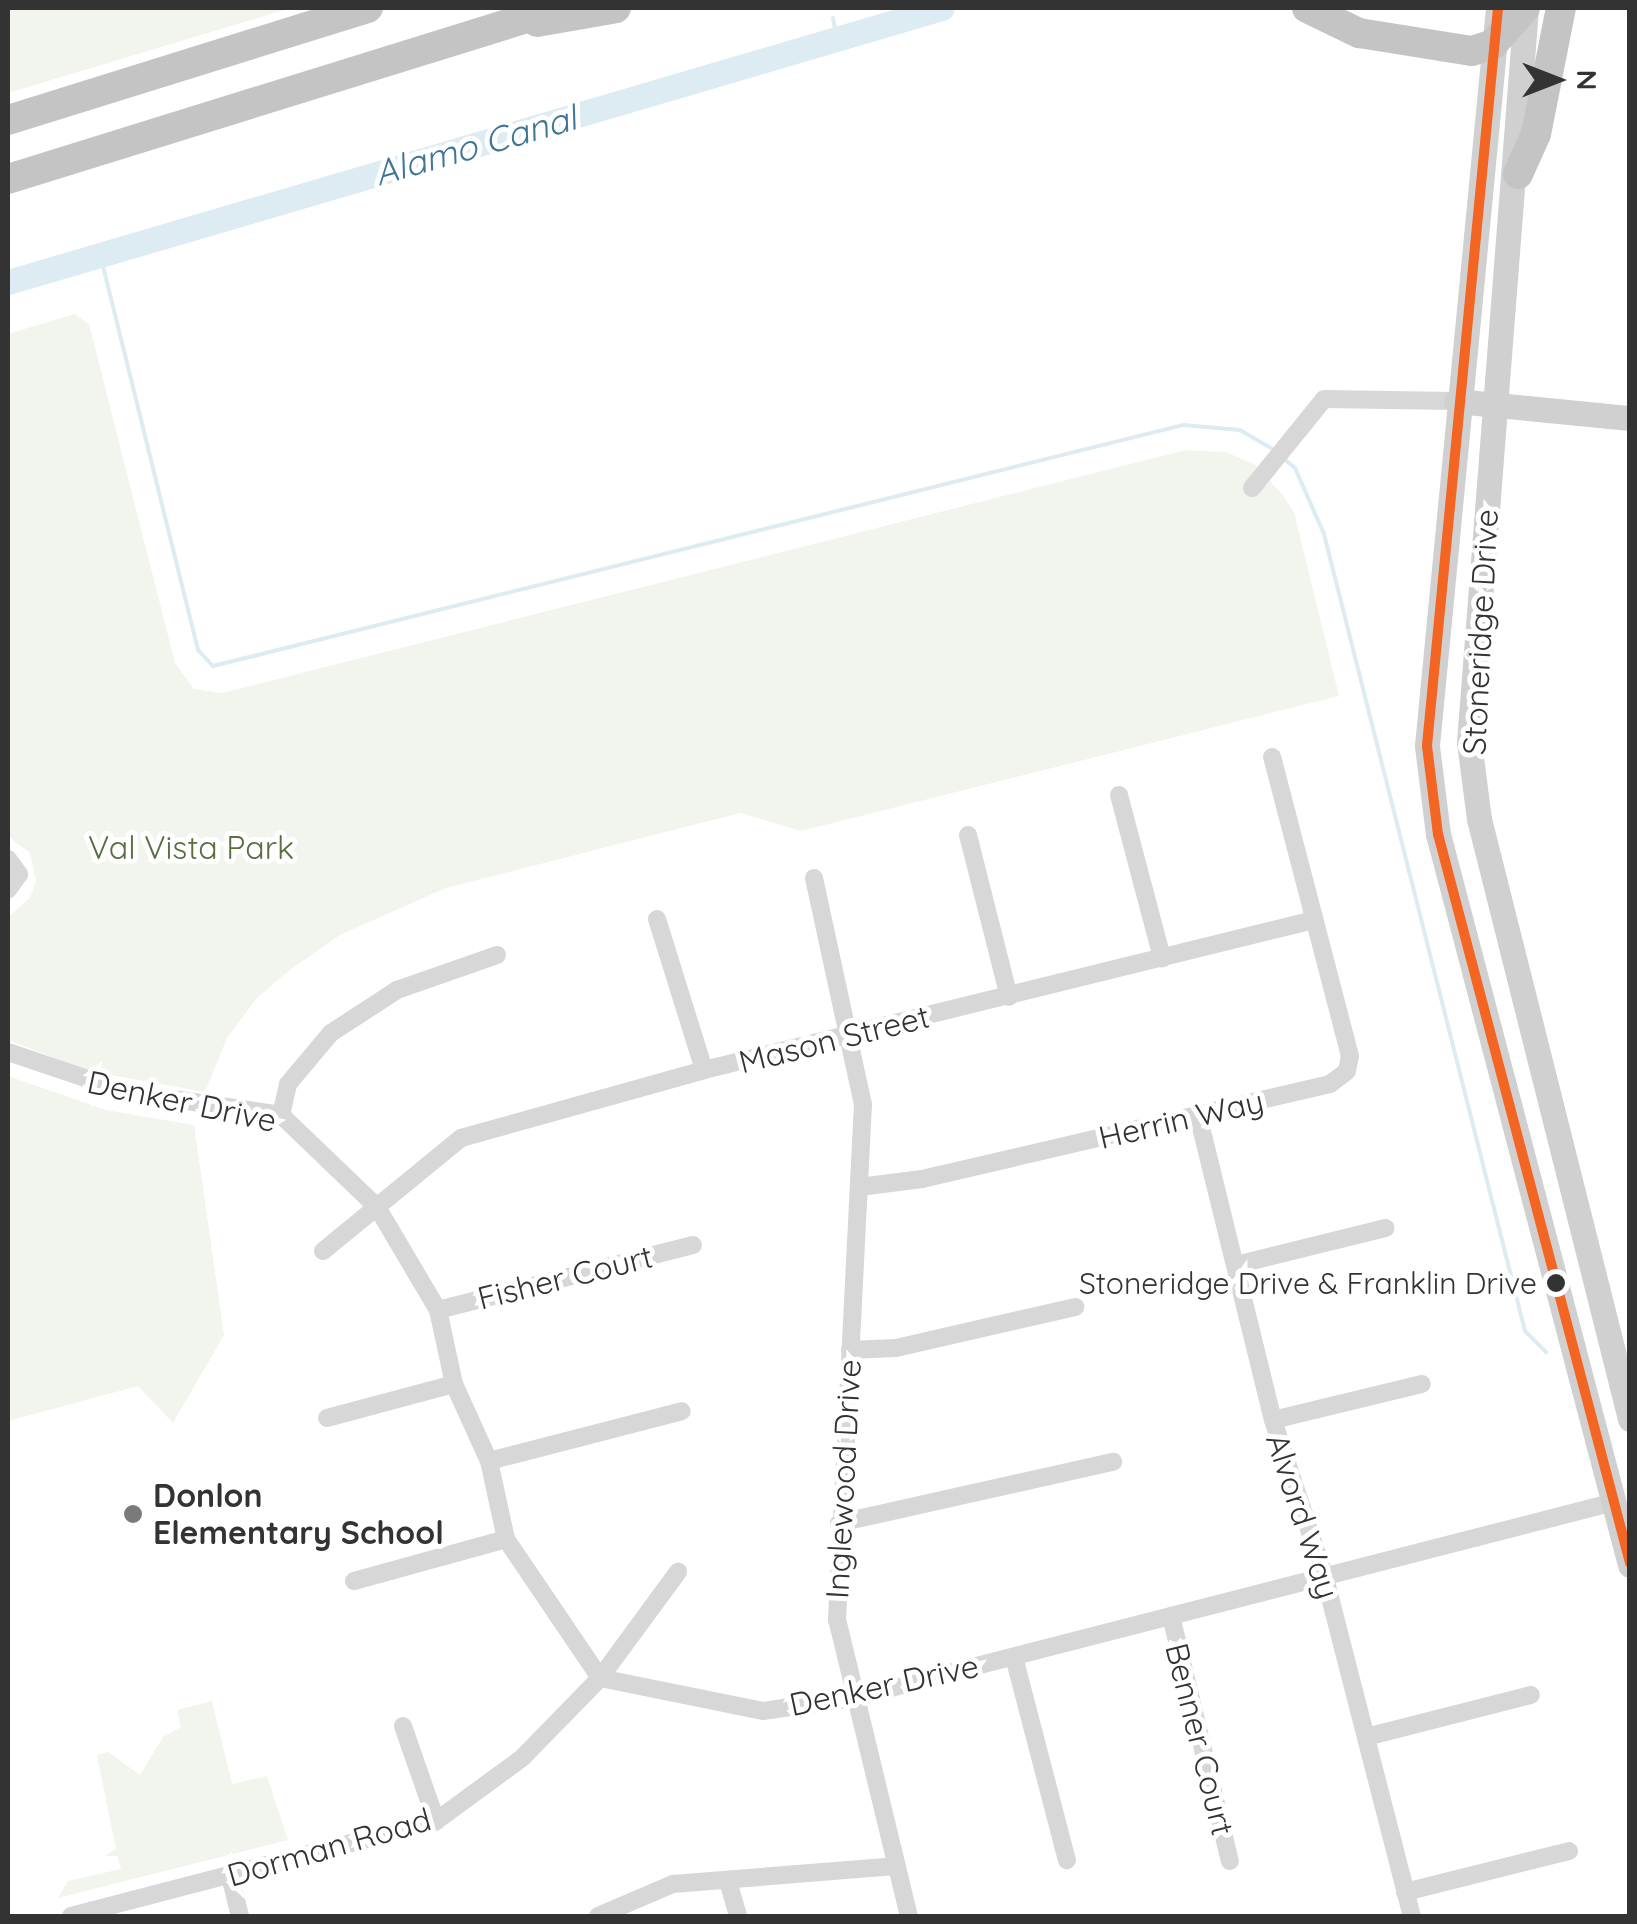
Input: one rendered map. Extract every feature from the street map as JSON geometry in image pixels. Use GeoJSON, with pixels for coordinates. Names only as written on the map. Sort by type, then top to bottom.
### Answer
{"type":"FeatureCollection","features":[{"type":"Feature","properties":{"kind":"highway"},"geometry":{"type":"LineString","coordinates":[[8,120],[368,8]]}},
{"type":"Feature","properties":{"kind":"highway"},"geometry":{"type":"LineString","coordinates":[[8,179],[559,8]]}},
{"type":"Feature","properties":{"kind":"highway"},"geometry":{"type":"LineString","coordinates":[[504,24],[616,8]]}},
{"type":"Feature","properties":{"kind":"highway"},"geometry":{"type":"LineString","coordinates":[[1307,8],[1387,40],[1472,51],[1494,44],[1525,8]]}},
{"type":"Feature","properties":{"kind":"highway"},"geometry":{"type":"LineString","coordinates":[[1518,174],[1536,134],[1561,8]]}},
{"type":"Feature","properties":{"kind":"main road","name":"Stoneridge Drive"},"geometry":{"type":"LineString","coordinates":[[1498,8],[1456,401],[1427,746],[1438,834],[1622,1500],[1630,1565]]}},
{"type":"Feature","properties":{"kind":"main road","name":"Stoneridge Drive"},"geometry":{"type":"LineString","coordinates":[[1525,8],[1518,174],[1495,404],[1469,742],[1479,819],[1630,1419]]}},
{"type":"Feature","properties":{"kind":"main road"},"geometry":{"type":"LineString","coordinates":[[1456,401],[1630,418]]}},
{"type":"Feature","properties":{"kind":"street"},"geometry":{"type":"LineString","coordinates":[[1252,488],[1324,399],[1456,401]]}},
{"type":"Feature","properties":{"kind":"street"},"geometry":{"type":"LineString","coordinates":[[1272,757],[1314,920]]}},
{"type":"Feature","properties":{"kind":"street"},"geometry":{"type":"LineString","coordinates":[[1119,795],[1162,958]]}},
{"type":"Feature","properties":{"kind":"street"},"geometry":{"type":"LineString","coordinates":[[968,836],[1009,996]]}},
{"type":"Feature","properties":{"kind":"street"},"geometry":{"type":"LineString","coordinates":[[8,859],[19,874],[8,890]]}},
{"type":"Feature","properties":{"kind":"street","name":"Inglewood Drive"},"geometry":{"type":"LineString","coordinates":[[814,878],[853,1034],[863,1104],[837,1618],[852,1698],[909,1916]]}},
{"type":"Feature","properties":{"kind":"street"},"geometry":{"type":"LineString","coordinates":[[657,919],[704,1070]]}},
{"type":"Feature","properties":{"kind":"street","name":"Mason Street"},"geometry":{"type":"LineString","coordinates":[[322,1251],[461,1138],[704,1070],[1314,920]]}},
{"type":"Feature","properties":{"kind":"street","name":"Herrin Way"},"geometry":{"type":"LineString","coordinates":[[858,1187],[922,1179],[1330,1084],[1346,1072],[1350,1056],[1314,920]]}},
{"type":"Feature","properties":{"kind":"street"},"geometry":{"type":"LineString","coordinates":[[281,1115],[288,1084],[331,1033],[397,990],[497,956]]}},
{"type":"Feature","properties":{"kind":"street","name":"Denker Drive"},"geometry":{"type":"LineString","coordinates":[[8,1052],[126,1092],[281,1115],[378,1207],[438,1310],[454,1384],[490,1461],[506,1540],[600,1678],[763,1711],[852,1698],[1622,1500]]}},
{"type":"Feature","properties":{"kind":"street","name":"Alvord Way"},"geometry":{"type":"LineString","coordinates":[[1198,1114],[1273,1420],[1325,1578],[1412,1916]]}},
{"type":"Feature","properties":{"kind":"street"},"geometry":{"type":"LineString","coordinates":[[1236,1265],[1385,1228]]}},
{"type":"Feature","properties":{"kind":"street","name":"Fisher Court"},"geometry":{"type":"LineString","coordinates":[[438,1310],[693,1244]]}},
{"type":"Feature","properties":{"kind":"street"},"geometry":{"type":"LineString","coordinates":[[850,1350],[896,1348],[1074,1307]]}},
{"type":"Feature","properties":{"kind":"street"},"geometry":{"type":"LineString","coordinates":[[327,1418],[454,1384]]}},
{"type":"Feature","properties":{"kind":"street"},"geometry":{"type":"LineString","coordinates":[[1273,1420],[1422,1384]]}},
{"type":"Feature","properties":{"kind":"street"},"geometry":{"type":"LineString","coordinates":[[490,1461],[682,1411]]}},
{"type":"Feature","properties":{"kind":"street"},"geometry":{"type":"LineString","coordinates":[[839,1523],[1113,1462]]}},
{"type":"Feature","properties":{"kind":"street"},"geometry":{"type":"LineString","coordinates":[[354,1582],[506,1540]]}},
{"type":"Feature","properties":{"kind":"street","name":"Dorman Road"},"geometry":{"type":"LineString","coordinates":[[72,1916],[436,1821],[522,1758],[600,1678],[678,1572]]}},
{"type":"Feature","properties":{"kind":"street","name":"Benner Court"},"geometry":{"type":"LineString","coordinates":[[1171,1616],[1230,1861]]}},
{"type":"Feature","properties":{"kind":"street"},"geometry":{"type":"LineString","coordinates":[[1014,1657],[1067,1860]]}},
{"type":"Feature","properties":{"kind":"street"},"geometry":{"type":"LineString","coordinates":[[1366,1737],[1531,1695]]}},
{"type":"Feature","properties":{"kind":"street"},"geometry":{"type":"LineString","coordinates":[[403,1726],[436,1821]]}},
{"type":"Feature","properties":{"kind":"street"},"geometry":{"type":"LineString","coordinates":[[1405,1892],[1569,1851]]}},
{"type":"Feature","properties":{"kind":"street"},"geometry":{"type":"LineString","coordinates":[[598,1916],[648,1890],[895,1866]]}},
{"type":"Feature","properties":{"kind":"street"},"geometry":{"type":"LineString","coordinates":[[230,1876],[240,1916]]}},
{"type":"Feature","properties":{"kind":"street"},"geometry":{"type":"LineString","coordinates":[[728,1880],[738,1916]]}},
{"type":"Feature","properties":{"kind":"green space"},"geometry":{"type":"Polygon","coordinates":[[[8,8],[291,8],[8,93],[8,8]]]}},
{"type":"Feature","properties":{"kind":"green space","name":"Val Vista Park"},"geometry":{"type":"Polygon","coordinates":[[[74,314],[89,324],[175,663],[194,689],[222,693],[1186,450],[1226,452],[1254,464],[1294,512],[1339,696],[801,831],[740,813],[446,888],[340,935],[291,969],[257,998],[227,1038],[205,1092],[88,1071],[8,1040],[8,917],[30,898],[36,881],[30,853],[8,836],[8,334],[74,314]]]}},
{"type":"Feature","properties":{"kind":"green space"},"geometry":{"type":"Polygon","coordinates":[[[8,1076],[106,1110],[194,1125],[224,1335],[173,1423],[138,1386],[8,1421],[8,1076]]]}},
{"type":"Feature","properties":{"kind":"green space"},"geometry":{"type":"Polygon","coordinates":[[[212,1701],[232,1784],[267,1776],[288,1840],[58,1898],[68,1881],[121,1869],[117,1856],[105,1856],[116,1849],[97,1755],[108,1752],[140,1775],[163,1737],[181,1727],[177,1710],[212,1701]]]}},
{"type":"Feature","properties":{"kind":"waterway","name":"Alamo Canal"},"geometry":{"type":"LineString","coordinates":[[8,282],[942,8]]}},
{"type":"Feature","properties":{"kind":"waterway"},"geometry":{"type":"LineString","coordinates":[[833,18],[837,39]]}},
{"type":"Feature","properties":{"kind":"waterway"},"geometry":{"type":"LineString","coordinates":[[100,254],[198,650],[213,666],[1183,425],[1240,430],[1276,451]]}},
{"type":"Feature","properties":{"kind":"waterway"},"geometry":{"type":"LineString","coordinates":[[8,272],[10,281]]}},
{"type":"Feature","properties":{"kind":"waterway"},"geometry":{"type":"LineString","coordinates":[[1283,458],[1295,468],[1324,534],[1525,1331],[1546,1352]]}},
{"type":"Feature","properties":{"kind":"transit line"},"geometry":{"type":"LineString","coordinates":[[1498,8],[1427,746],[1438,834],[1630,1563]]}},
{"type":"Feature","properties":{"kind":"place","name":"Stoneridge Drive & Franklin Drive"},"geometry":{"type":"Point","coordinates":[1556,1283]}},
{"type":"Feature","properties":{"kind":"place","name":"Donlon Elementary School"},"geometry":{"type":"Point","coordinates":[133,1514]}}]}
